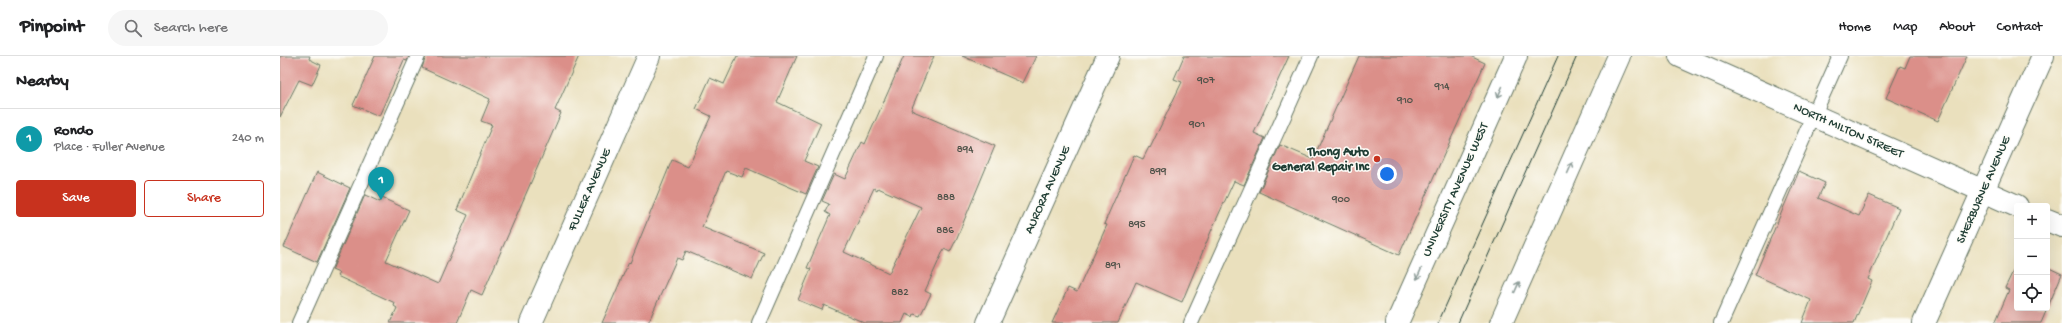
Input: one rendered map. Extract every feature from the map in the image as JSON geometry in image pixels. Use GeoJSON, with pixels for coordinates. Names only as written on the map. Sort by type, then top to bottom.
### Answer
{"type":"FeatureCollection","features":[{"type":"Feature","properties":{"kind":"street","name":"FULLER AVENUE"},"geometry":{"type":"LineString","coordinates":[[530,323],[649,56]]}},
{"type":"Feature","properties":{"kind":"street","name":"AURORA AVENUE"},"geometry":{"type":"LineString","coordinates":[[988,323],[1108,56]]}},
{"type":"Feature","properties":{"kind":"street","name":"UNIVERSITY AVENUE WEST"},"geometry":{"type":"LineString","coordinates":[[1397,323],[1516,56]]}},
{"type":"Feature","properties":{"kind":"street"},"geometry":{"type":"LineString","coordinates":[[1501,323],[1619,56]]}},
{"type":"Feature","properties":{"kind":"street","name":"NORTH MILTON STREET"},"geometry":{"type":"LineString","coordinates":[[1680,56],[2014,205]]}},
{"type":"Feature","properties":{"kind":"street","name":"SHERBURNE AVENUE"},"geometry":{"type":"LineString","coordinates":[[1924,323],[2043,56]]}},
{"type":"Feature","properties":{"kind":"street"},"geometry":{"type":"LineString","coordinates":[[2050,221],[2062,226]]}},
{"type":"Feature","properties":{"kind":"lane"},"geometry":{"type":"LineString","coordinates":[[299,323],[418,56]]}},
{"type":"Feature","properties":{"kind":"lane"},"geometry":{"type":"LineString","coordinates":[[759,323],[876,56]]}},
{"type":"Feature","properties":{"kind":"lane"},"geometry":{"type":"LineString","coordinates":[[1191,323],[1311,56]]}},
{"type":"Feature","properties":{"kind":"lane"},"geometry":{"type":"LineString","coordinates":[[1721,323],[1840,56]]}},
{"type":"Feature","properties":{"kind":"building"},"geometry":{"type":"Polygon","coordinates":[[[280,56],[310,56],[309,59],[321,65],[312,85],[299,80],[280,117],[280,56]]]}},
{"type":"Feature","properties":{"kind":"building"},"geometry":{"type":"Polygon","coordinates":[[[375,56],[409,56],[407,61],[404,60],[379,116],[353,105],[375,56]]]}},
{"type":"Feature","properties":{"kind":"building"},"geometry":{"type":"Polygon","coordinates":[[[426,56],[579,56],[555,110],[561,113],[482,295],[471,290],[457,323],[390,323],[397,308],[394,306],[395,303],[337,276],[339,273],[332,270],[365,195],[380,202],[382,198],[409,210],[386,261],[438,284],[468,215],[457,210],[492,125],[481,121],[490,99],[422,68],[426,56]]]}},
{"type":"Feature","properties":{"kind":"building"},"geometry":{"type":"Polygon","coordinates":[[[737,56],[797,56],[777,102],[821,123],[804,161],[818,167],[806,194],[746,168],[742,177],[726,171],[702,227],[764,253],[752,279],[686,251],[682,260],[677,258],[648,323],[602,323],[629,262],[630,263],[672,160],[688,167],[711,116],[696,109],[710,78],[724,84],[737,56]]]}},
{"type":"Feature","properties":{"kind":"building"},"geometry":{"type":"Polygon","coordinates":[[[904,56],[934,56],[911,110],[995,146],[956,240],[950,252],[944,249],[925,291],[931,294],[920,316],[914,314],[913,317],[906,314],[902,323],[865,323],[824,305],[822,310],[798,300],[811,269],[807,268],[830,215],[825,212],[829,204],[822,201],[834,174],[845,179],[862,142],[865,144],[904,56]],[[874,188],[844,252],[889,273],[921,207],[878,188],[877,190],[874,188]]]}},
{"type":"Feature","properties":{"kind":"building"},"geometry":{"type":"Polygon","coordinates":[[[962,56],[1036,56],[1023,83],[962,56]]]}},
{"type":"Feature","properties":{"kind":"building"},"geometry":{"type":"Polygon","coordinates":[[[1184,56],[1289,56],[1254,133],[1265,138],[1244,185],[1234,181],[1212,229],[1182,302],[1136,282],[1118,323],[1052,323],[1068,288],[1077,292],[1107,225],[1104,224],[1134,155],[1143,159],[1149,147],[1150,148],[1182,82],[1174,79],[1184,56]]]}},
{"type":"Feature","properties":{"kind":"building"},"geometry":{"type":"Polygon","coordinates":[[[1359,56],[1470,56],[1485,63],[1399,255],[1259,192],[1280,145],[1313,159],[1359,56]]]}},
{"type":"Feature","properties":{"kind":"building"},"geometry":{"type":"Polygon","coordinates":[[[1910,56],[1967,56],[1938,121],[1886,98],[1900,66],[1905,68],[1910,56]]]}},
{"type":"Feature","properties":{"kind":"building"},"geometry":{"type":"Polygon","coordinates":[[[1799,171],[1825,183],[1818,198],[1859,216],[1869,195],[1899,208],[1868,279],[1872,281],[1854,323],[1802,323],[1811,300],[1755,275],[1799,171]]]}},
{"type":"Feature","properties":{"kind":"building"},"geometry":{"type":"Polygon","coordinates":[[[317,172],[350,188],[317,262],[284,247],[317,172]]]}},
{"type":"Feature","properties":{"kind":"building"},"geometry":{"type":"Polygon","coordinates":[[[2050,268],[2062,274],[2050,302],[2050,268]]]}},
{"type":"Feature","properties":{"kind":"building"},"geometry":{"type":"Polygon","coordinates":[[[2014,269],[2014,311],[2046,311],[2041,323],[1995,323],[2009,290],[2005,288],[2014,269]]]}},
{"type":"Feature","properties":{"kind":"tram line"},"geometry":{"type":"LineString","coordinates":[[1438,323],[1558,56]]}},
{"type":"Feature","properties":{"kind":"tram line"},"geometry":{"type":"LineString","coordinates":[[1458,323],[1577,56]]}},
{"type":"Feature","properties":{"kind":"place","name":"Thong Auto General Repair Inc"},"geometry":{"type":"Point","coordinates":[1377,159]}},
{"type":"Feature","properties":{"kind":"place","name":"Rondo"},"geometry":{"type":"Point","coordinates":[381,200]}}]}
